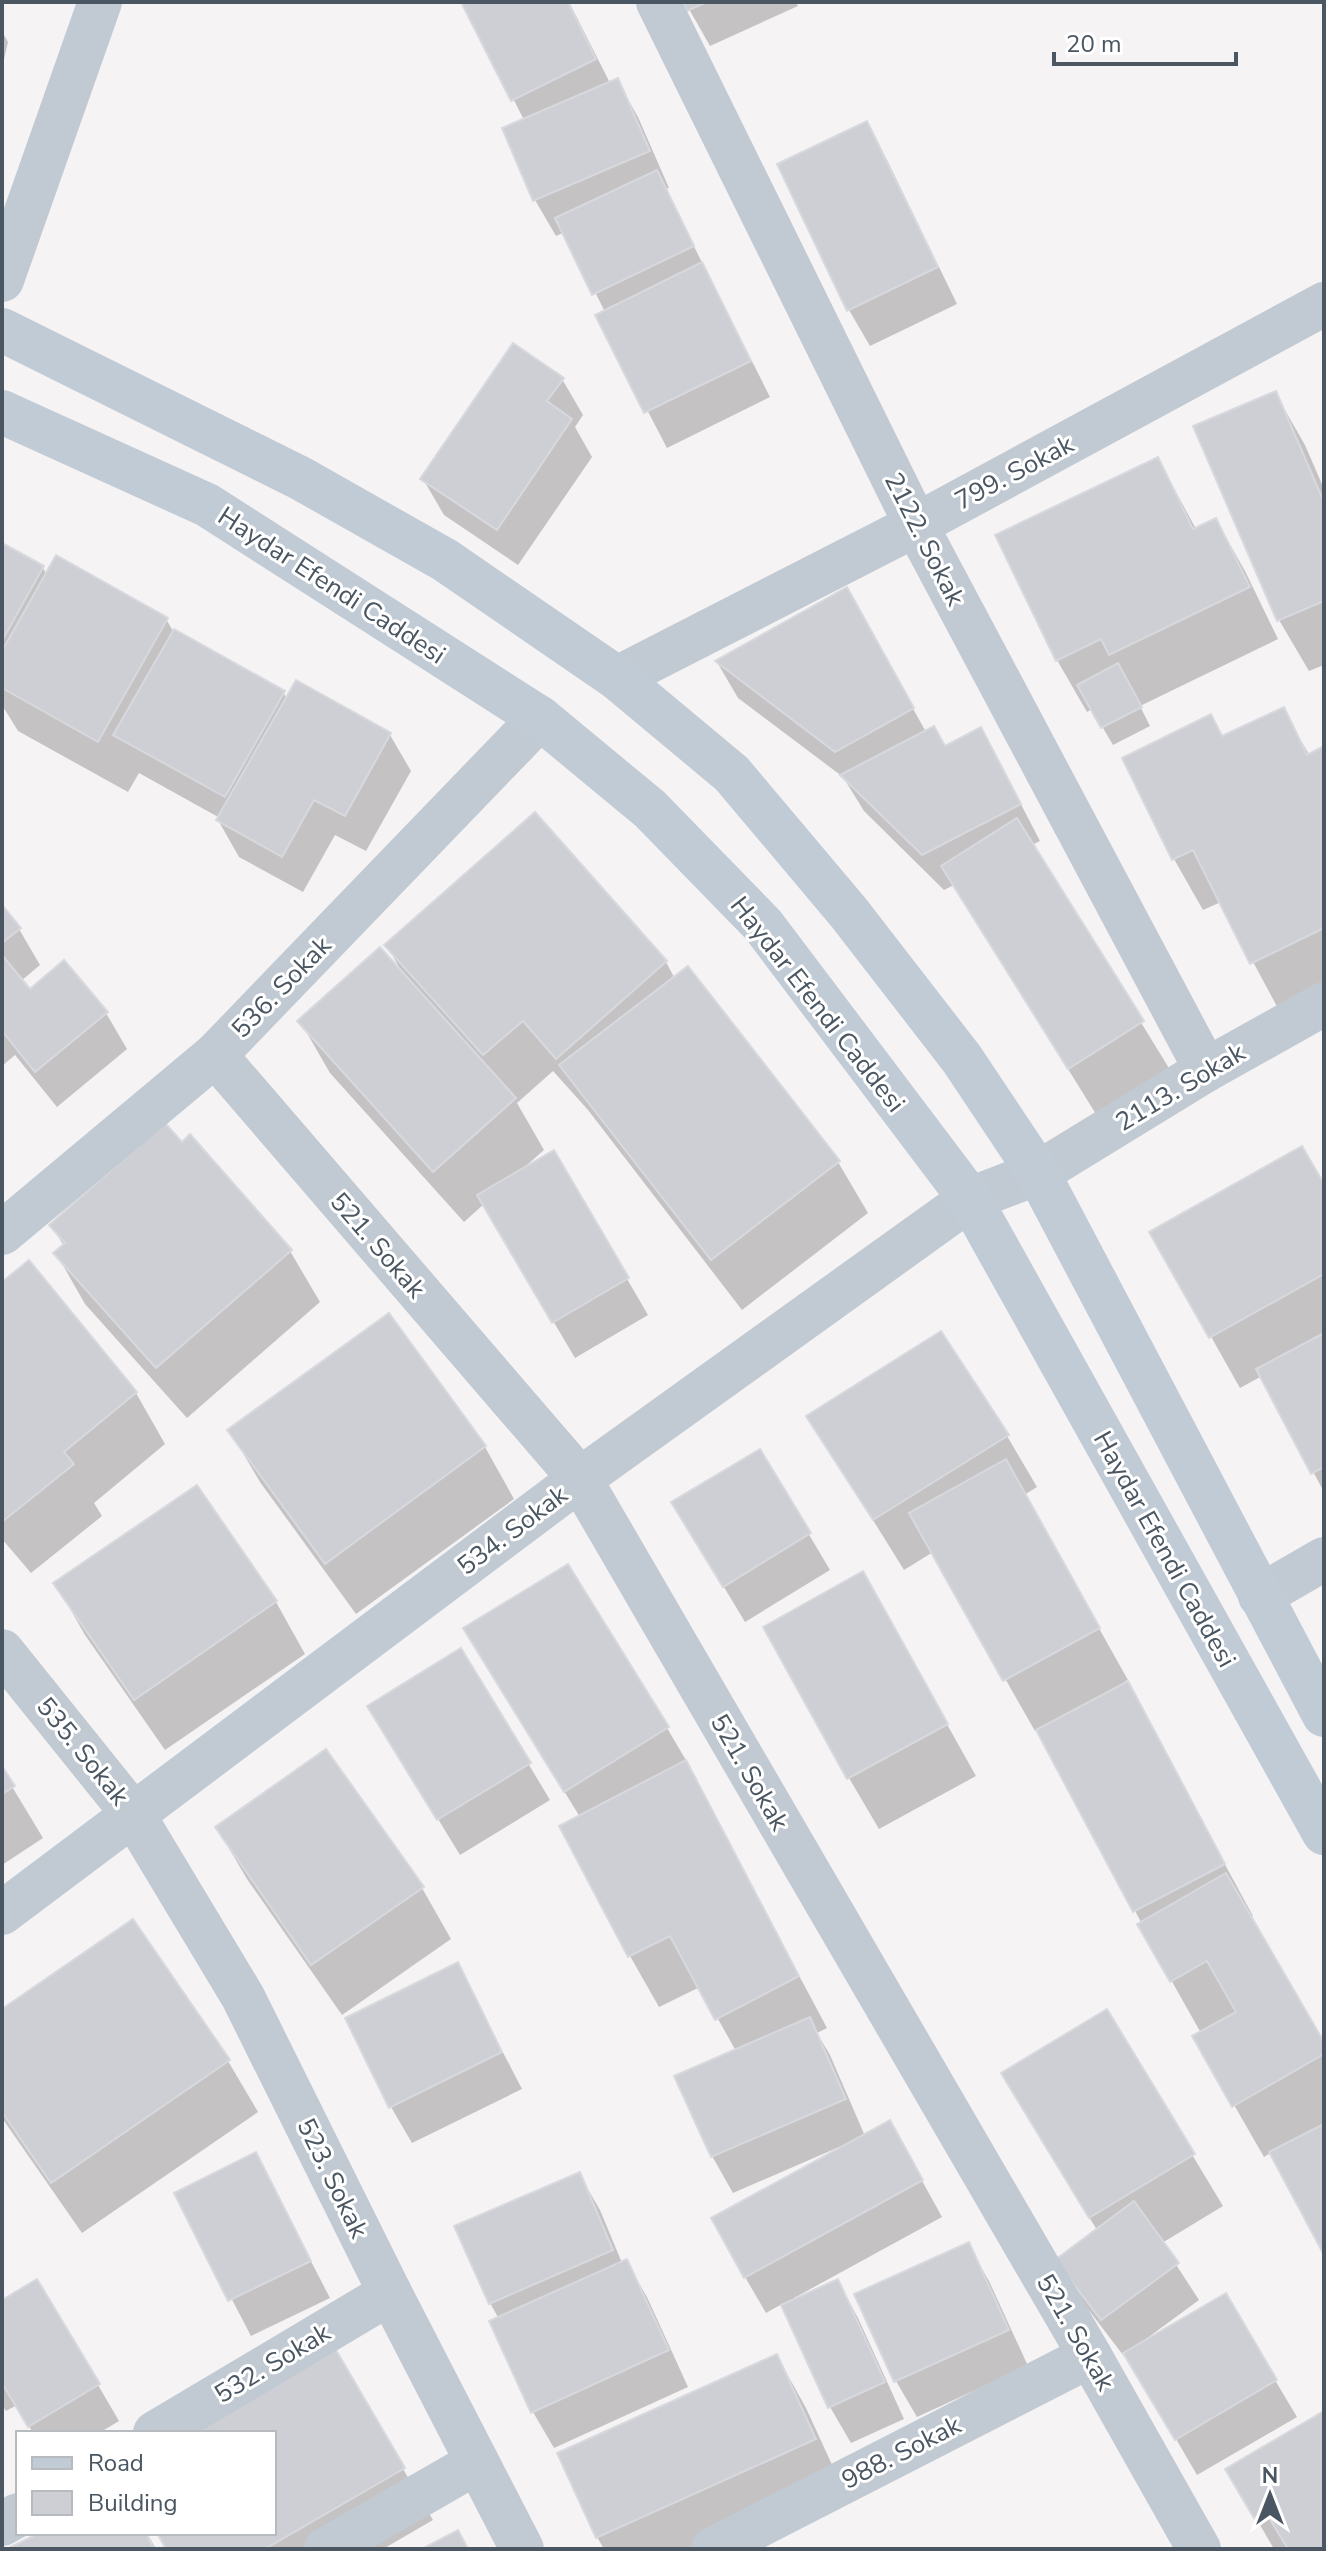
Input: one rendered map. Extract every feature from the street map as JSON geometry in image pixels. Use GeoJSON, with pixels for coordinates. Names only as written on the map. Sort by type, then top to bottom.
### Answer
{"type":"FeatureCollection","features":[{"type":"Feature","properties":{"kind":"main road"},"geometry":{"type":"LineString","coordinates":[[2,330],[313,485],[445,560],[617,678],[732,774],[868,937],[962,1059],[1038,1173],[1324,1715]]}},
{"type":"Feature","properties":{"kind":"main road","name":"Haydar Efendi Caddesi"},"geometry":{"type":"LineString","coordinates":[[2,412],[207,505],[540,718],[650,809],[763,925],[970,1199],[1324,1833]]}},
{"type":"Feature","properties":{"kind":"street"},"geometry":{"type":"LineString","coordinates":[[2,280],[100,2]]}},
{"type":"Feature","properties":{"kind":"street","name":"2122. Sokak"},"geometry":{"type":"LineString","coordinates":[[658,2],[916,525],[1206,1070]]}},
{"type":"Feature","properties":{"kind":"street","name":"799. Sokak"},"geometry":{"type":"LineString","coordinates":[[617,678],[916,525],[1324,304]]}},
{"type":"Feature","properties":{"kind":"street","name":"536. Sokak"},"geometry":{"type":"LineString","coordinates":[[2,1233],[215,1055],[540,718]]}},
{"type":"Feature","properties":{"kind":"street","name":"2113. Sokak"},"geometry":{"type":"LineString","coordinates":[[1038,1173],[1206,1070],[1324,1004]]}},
{"type":"Feature","properties":{"kind":"street","name":"521. Sokak"},"geometry":{"type":"LineString","coordinates":[[215,1055],[580,1479],[1199,2549]]}},
{"type":"Feature","properties":{"kind":"street","name":"534. Sokak"},"geometry":{"type":"LineString","coordinates":[[2,1913],[580,1479],[970,1199],[1038,1173]]}},
{"type":"Feature","properties":{"kind":"street"},"geometry":{"type":"LineString","coordinates":[[1260,1596],[1324,1559]]}},
{"type":"Feature","properties":{"kind":"street","name":"535. Sokak"},"geometry":{"type":"LineString","coordinates":[[2,1651],[133,1814]]}},
{"type":"Feature","properties":{"kind":"street","name":"523. Sokak"},"geometry":{"type":"LineString","coordinates":[[133,1814],[243,1997],[522,2549]]}},
{"type":"Feature","properties":{"kind":"street","name":"532. Sokak"},"geometry":{"type":"LineString","coordinates":[[158,2431],[390,2293]]}},
{"type":"Feature","properties":{"kind":"street","name":"988. Sokak"},"geometry":{"type":"LineString","coordinates":[[713,2549],[1090,2356]]}},
{"type":"Feature","properties":{"kind":"street"},"geometry":{"type":"LineString","coordinates":[[326,2549],[476,2463]]}},
{"type":"Feature","properties":{"kind":"building"},"geometry":{"type":"Polygon","coordinates":[[[461,2],[568,2],[596,59],[511,101],[461,2]]]}},
{"type":"Feature","properties":{"kind":"building"},"geometry":{"type":"Polygon","coordinates":[[[683,2],[707,2],[687,11],[683,2]]]}},
{"type":"Feature","properties":{"kind":"building"},"geometry":{"type":"Polygon","coordinates":[[[618,78],[650,151],[533,201],[502,128],[618,78]]]}},
{"type":"Feature","properties":{"kind":"building"},"geometry":{"type":"Polygon","coordinates":[[[867,121],[938,267],[847,311],[777,164],[867,121]]]}},
{"type":"Feature","properties":{"kind":"building"},"geometry":{"type":"Polygon","coordinates":[[[657,170],[694,246],[592,295],[555,218],[657,170]]]}},
{"type":"Feature","properties":{"kind":"building"},"geometry":{"type":"Polygon","coordinates":[[[702,262],[751,361],[644,413],[595,315],[702,262]]]}},
{"type":"Feature","properties":{"kind":"building"},"geometry":{"type":"Polygon","coordinates":[[[513,343],[564,378],[547,401],[572,419],[497,530],[420,479],[513,343]]]}},
{"type":"Feature","properties":{"kind":"building"},"geometry":{"type":"Polygon","coordinates":[[[1276,391],[1324,502],[1324,601],[1277,621],[1193,426],[1276,391]]]}},
{"type":"Feature","properties":{"kind":"building"},"geometry":{"type":"Polygon","coordinates":[[[1158,457],[1193,529],[1216,518],[1250,587],[1109,655],[1101,639],[1056,661],[995,535],[1158,457]]]}},
{"type":"Feature","properties":{"kind":"building"},"geometry":{"type":"Polygon","coordinates":[[[2,543],[44,566],[2,641],[2,543]]]}},
{"type":"Feature","properties":{"kind":"building"},"geometry":{"type":"Polygon","coordinates":[[[56,555],[168,618],[98,742],[2,688],[2,651],[56,555]]]}},
{"type":"Feature","properties":{"kind":"building"},"geometry":{"type":"Polygon","coordinates":[[[847,587],[914,708],[835,752],[715,661],[847,587]]]}},
{"type":"Feature","properties":{"kind":"building"},"geometry":{"type":"Polygon","coordinates":[[[174,629],[285,691],[225,797],[113,735],[174,629]]]}},
{"type":"Feature","properties":{"kind":"building"},"geometry":{"type":"Polygon","coordinates":[[[1118,663],[1142,707],[1101,728],[1077,685],[1118,663]]]}},
{"type":"Feature","properties":{"kind":"building"},"geometry":{"type":"Polygon","coordinates":[[[296,680],[391,733],[345,816],[314,800],[282,857],[216,820],[296,680]]]}},
{"type":"Feature","properties":{"kind":"building"},"geometry":{"type":"Polygon","coordinates":[[[1284,707],[1307,755],[1324,746],[1324,928],[1250,964],[1193,850],[1172,860],[1122,758],[1211,714],[1222,736],[1284,707]]]}},
{"type":"Feature","properties":{"kind":"building"},"geometry":{"type":"Polygon","coordinates":[[[934,726],[945,746],[981,727],[1021,804],[922,855],[840,775],[934,726]]]}},
{"type":"Feature","properties":{"kind":"building"},"geometry":{"type":"Polygon","coordinates":[[[535,812],[667,961],[556,1059],[523,1021],[483,1055],[384,945],[535,812]]]}},
{"type":"Feature","properties":{"kind":"building"},"geometry":{"type":"Polygon","coordinates":[[[1017,818],[1144,1021],[1068,1069],[941,866],[1017,818]]]}},
{"type":"Feature","properties":{"kind":"building"},"geometry":{"type":"Polygon","coordinates":[[[2,905],[21,928],[2,943],[2,905]]]}},
{"type":"Feature","properties":{"kind":"building"},"geometry":{"type":"Polygon","coordinates":[[[380,947],[516,1098],[433,1172],[297,1021],[380,947]]]}},
{"type":"Feature","properties":{"kind":"building"},"geometry":{"type":"Polygon","coordinates":[[[2,955],[30,989],[64,960],[108,1012],[35,1072],[2,1031],[2,955]]]}},
{"type":"Feature","properties":{"kind":"building"},"geometry":{"type":"Polygon","coordinates":[[[688,966],[840,1161],[711,1260],[559,1065],[688,966]]]}},
{"type":"Feature","properties":{"kind":"building"},"geometry":{"type":"Polygon","coordinates":[[[165,1123],[182,1142],[190,1134],[292,1250],[156,1368],[53,1253],[65,1243],[49,1225],[165,1123]]]}},
{"type":"Feature","properties":{"kind":"building"},"geometry":{"type":"Polygon","coordinates":[[[1302,1146],[1324,1184],[1324,1274],[1209,1338],[1149,1232],[1302,1146]]]}},
{"type":"Feature","properties":{"kind":"building"},"geometry":{"type":"Polygon","coordinates":[[[554,1150],[629,1278],[552,1323],[477,1195],[554,1150]]]}},
{"type":"Feature","properties":{"kind":"building"},"geometry":{"type":"Polygon","coordinates":[[[29,1260],[137,1392],[64,1452],[74,1464],[2,1522],[2,1282],[29,1260]]]}},
{"type":"Feature","properties":{"kind":"building"},"geometry":{"type":"Polygon","coordinates":[[[389,1313],[486,1446],[325,1564],[227,1430],[389,1313]]]}},
{"type":"Feature","properties":{"kind":"building"},"geometry":{"type":"Polygon","coordinates":[[[941,1331],[1009,1435],[873,1520],[806,1416],[941,1331]]]}},
{"type":"Feature","properties":{"kind":"building"},"geometry":{"type":"Polygon","coordinates":[[[1324,1333],[1324,1467],[1311,1474],[1256,1369],[1324,1333]]]}},
{"type":"Feature","properties":{"kind":"building"},"geometry":{"type":"Polygon","coordinates":[[[760,1449],[811,1533],[723,1587],[671,1502],[760,1449]]]}},
{"type":"Feature","properties":{"kind":"building"},"geometry":{"type":"Polygon","coordinates":[[[1006,1459],[1100,1628],[1003,1681],[909,1513],[1006,1459]]]}},
{"type":"Feature","properties":{"kind":"building"},"geometry":{"type":"Polygon","coordinates":[[[197,1485],[277,1601],[134,1700],[53,1583],[197,1485]]]}},
{"type":"Feature","properties":{"kind":"building"},"geometry":{"type":"Polygon","coordinates":[[[568,1564],[669,1727],[564,1792],[463,1628],[568,1564]]]}},
{"type":"Feature","properties":{"kind":"building"},"geometry":{"type":"Polygon","coordinates":[[[863,1571],[948,1724],[847,1779],[763,1627],[863,1571]]]}},
{"type":"Feature","properties":{"kind":"building"},"geometry":{"type":"Polygon","coordinates":[[[461,1648],[531,1763],[437,1820],[367,1706],[461,1648]]]}},
{"type":"Feature","properties":{"kind":"building"},"geometry":{"type":"Polygon","coordinates":[[[1128,1681],[1225,1864],[1133,1912],[1036,1730],[1128,1681]]]}},
{"type":"Feature","properties":{"kind":"building"},"geometry":{"type":"Polygon","coordinates":[[[326,1749],[424,1887],[311,1965],[215,1827],[326,1749]]]}},
{"type":"Feature","properties":{"kind":"building"},"geometry":{"type":"Polygon","coordinates":[[[686,1760],[799,1976],[715,2020],[670,1936],[628,1957],[559,1826],[686,1760]]]}},
{"type":"Feature","properties":{"kind":"building"},"geometry":{"type":"Polygon","coordinates":[[[2,1766],[15,1786],[2,1794],[2,1766]]]}},
{"type":"Feature","properties":{"kind":"building"},"geometry":{"type":"Polygon","coordinates":[[[1226,1873],[1324,2042],[1324,2054],[1232,2107],[1192,2036],[1236,2012],[1207,1961],[1170,1982],[1137,1924],[1226,1873]]]}},
{"type":"Feature","properties":{"kind":"building"},"geometry":{"type":"Polygon","coordinates":[[[133,1919],[230,2060],[51,2183],[2,2112],[2,2009],[133,1919]]]}},
{"type":"Feature","properties":{"kind":"building"},"geometry":{"type":"Polygon","coordinates":[[[458,1962],[502,2052],[389,2108],[345,2018],[458,1962]]]}},
{"type":"Feature","properties":{"kind":"building"},"geometry":{"type":"Polygon","coordinates":[[[1107,2009],[1195,2154],[1089,2218],[1001,2073],[1107,2009]]]}},
{"type":"Feature","properties":{"kind":"building"},"geometry":{"type":"Polygon","coordinates":[[[810,2017],[846,2099],[711,2157],[674,2076],[810,2017]]]}},
{"type":"Feature","properties":{"kind":"building"},"geometry":{"type":"Polygon","coordinates":[[[890,2120],[923,2180],[744,2278],[711,2218],[890,2120]]]}},
{"type":"Feature","properties":{"kind":"building"},"geometry":{"type":"Polygon","coordinates":[[[1324,2124],[1324,2255],[1269,2152],[1324,2124]]]}},
{"type":"Feature","properties":{"kind":"building"},"geometry":{"type":"Polygon","coordinates":[[[256,2152],[311,2261],[228,2301],[174,2193],[256,2152]]]}},
{"type":"Feature","properties":{"kind":"building"},"geometry":{"type":"Polygon","coordinates":[[[580,2172],[613,2250],[489,2304],[454,2226],[580,2172]]]}},
{"type":"Feature","properties":{"kind":"building"},"geometry":{"type":"Polygon","coordinates":[[[1134,2201],[1179,2263],[1101,2320],[1055,2260],[1134,2201]]]}},
{"type":"Feature","properties":{"kind":"building"},"geometry":{"type":"Polygon","coordinates":[[[969,2242],[1009,2330],[894,2382],[854,2294],[969,2242]]]}},
{"type":"Feature","properties":{"kind":"building"},"geometry":{"type":"Polygon","coordinates":[[[627,2259],[669,2350],[531,2413],[489,2321],[627,2259]]]}},
{"type":"Feature","properties":{"kind":"building"},"geometry":{"type":"Polygon","coordinates":[[[37,2279],[100,2384],[28,2427],[2,2383],[2,2300],[37,2279]]]}},
{"type":"Feature","properties":{"kind":"building"},"geometry":{"type":"Polygon","coordinates":[[[838,2279],[885,2382],[828,2408],[781,2305],[838,2279]]]}},
{"type":"Feature","properties":{"kind":"building"},"geometry":{"type":"Polygon","coordinates":[[[1226,2293],[1277,2380],[1175,2440],[1123,2353],[1226,2293]]]}},
{"type":"Feature","properties":{"kind":"building"},"geometry":{"type":"Polygon","coordinates":[[[336,2350],[405,2468],[265,2549],[166,2549],[158,2535],[276,2535],[276,2431],[195,2431],[336,2350]]]}},
{"type":"Feature","properties":{"kind":"building"},"geometry":{"type":"Polygon","coordinates":[[[777,2354],[816,2439],[596,2538],[557,2453],[777,2354]]]}},
{"type":"Feature","properties":{"kind":"building"},"geometry":{"type":"Polygon","coordinates":[[[1324,2411],[1324,2549],[1288,2549],[1265,2511],[1254,2518],[1225,2469],[1324,2411]]]}},
{"type":"Feature","properties":{"kind":"building"},"geometry":{"type":"Polygon","coordinates":[[[458,2530],[468,2549],[422,2549],[458,2530]]]}},
{"type":"Feature","properties":{"kind":"building"},"geometry":{"type":"Polygon","coordinates":[[[35,2535],[147,2535],[154,2549],[7,2549],[35,2535]]]}}]}
